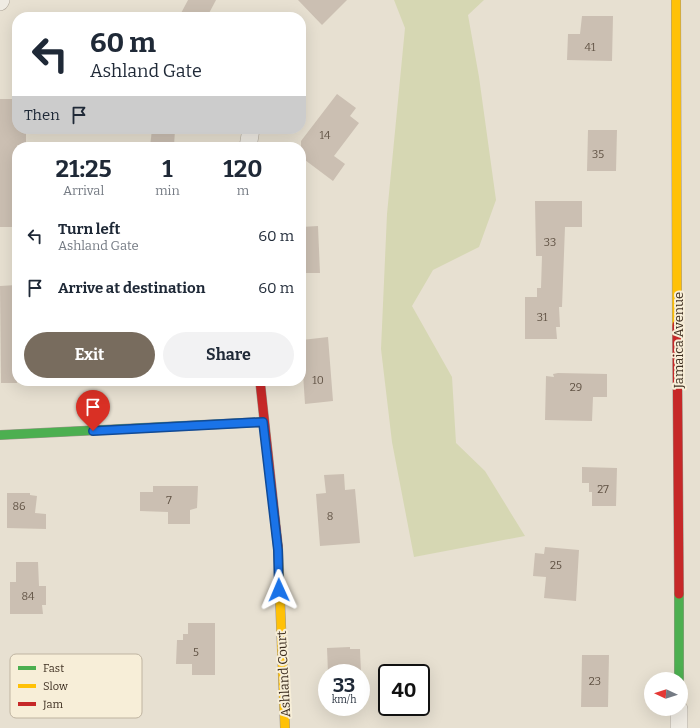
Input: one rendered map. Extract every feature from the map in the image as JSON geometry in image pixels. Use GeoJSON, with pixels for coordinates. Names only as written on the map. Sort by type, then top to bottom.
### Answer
{"type":"FeatureCollection","features":[{"type":"Feature","properties":{"kind":"street","name":"Jamaica Avenue"},"geometry":{"type":"LineString","coordinates":[[676,0],[679,672]]}},
{"type":"Feature","properties":{"kind":"street","name":"Ashland Court"},"geometry":{"type":"LineString","coordinates":[[260,386],[263,422],[278,550],[285,728]]}},
{"type":"Feature","properties":{"kind":"street"},"geometry":{"type":"LineString","coordinates":[[0,435],[263,422]]}},
{"type":"Feature","properties":{"kind":"street"},"geometry":{"type":"LineString","coordinates":[[679,716],[679,728]]}},
{"type":"Feature","properties":{"kind":"green space"},"geometry":{"type":"Polygon","coordinates":[[[394,0],[484,0],[468,15],[479,77],[496,200],[479,247],[433,270],[412,306],[452,377],[456,443],[485,471],[525,536],[414,557],[392,442],[381,349],[387,214],[405,28],[394,0]]]}},
{"type":"Feature","properties":{"kind":"building"},"geometry":{"type":"Polygon","coordinates":[[[188,0],[216,0],[210,12],[182,12],[188,0]]]}},
{"type":"Feature","properties":{"kind":"building"},"geometry":{"type":"Polygon","coordinates":[[[298,0],[347,0],[322,25],[298,0]]]}},
{"type":"Feature","properties":{"kind":"building"},"geometry":{"type":"Polygon","coordinates":[[[582,16],[613,16],[612,61],[567,60],[568,34],[580,34],[582,16]]]}},
{"type":"Feature","properties":{"kind":"building"},"geometry":{"type":"Polygon","coordinates":[[[337,94],[356,108],[350,116],[359,123],[334,156],[345,164],[333,181],[306,161],[306,142],[301,141],[337,94]]]}},
{"type":"Feature","properties":{"kind":"building"},"geometry":{"type":"Polygon","coordinates":[[[0,99],[12,99],[12,134],[26,134],[26,142],[12,142],[12,227],[0,227],[0,99]]]}},
{"type":"Feature","properties":{"kind":"building"},"geometry":{"type":"Polygon","coordinates":[[[588,130],[617,130],[616,171],[587,171],[588,130]]]}},
{"type":"Feature","properties":{"kind":"building"},"geometry":{"type":"Polygon","coordinates":[[[151,134],[175,134],[174,142],[151,142],[151,134]]]}},
{"type":"Feature","properties":{"kind":"building"},"geometry":{"type":"Polygon","coordinates":[[[535,201],[582,201],[582,227],[565,227],[562,307],[559,307],[560,327],[556,327],[557,339],[525,339],[525,297],[537,297],[537,288],[541,288],[542,256],[536,256],[535,201]]]}},
{"type":"Feature","properties":{"kind":"building"},"geometry":{"type":"Polygon","coordinates":[[[318,226],[320,273],[306,273],[306,227],[318,226]]]}},
{"type":"Feature","properties":{"kind":"building"},"geometry":{"type":"Polygon","coordinates":[[[12,285],[12,383],[1,383],[0,286],[12,285]]]}},
{"type":"Feature","properties":{"kind":"building"},"geometry":{"type":"Polygon","coordinates":[[[328,337],[333,401],[305,404],[304,386],[306,386],[306,340],[328,337]]]}},
{"type":"Feature","properties":{"kind":"building"},"geometry":{"type":"Polygon","coordinates":[[[553,374],[607,374],[607,397],[593,397],[592,421],[545,420],[546,376],[554,377],[553,374]]]}},
{"type":"Feature","properties":{"kind":"building"},"geometry":{"type":"Polygon","coordinates":[[[582,467],[617,468],[616,506],[592,506],[592,492],[589,492],[589,483],[582,483],[582,467]]]}},
{"type":"Feature","properties":{"kind":"building"},"geometry":{"type":"Polygon","coordinates":[[[344,474],[345,490],[355,489],[360,543],[320,546],[316,494],[326,493],[324,475],[344,474]]]}},
{"type":"Feature","properties":{"kind":"building"},"geometry":{"type":"Polygon","coordinates":[[[153,486],[198,486],[197,508],[190,510],[190,524],[168,524],[168,512],[140,511],[140,492],[153,492],[153,486]]]}},
{"type":"Feature","properties":{"kind":"building"},"geometry":{"type":"Polygon","coordinates":[[[7,493],[30,493],[30,495],[37,496],[35,513],[46,514],[46,529],[7,528],[7,493]]]}},
{"type":"Feature","properties":{"kind":"building"},"geometry":{"type":"Polygon","coordinates":[[[545,547],[579,550],[576,601],[544,598],[546,577],[533,576],[535,553],[544,554],[545,547]]]}},
{"type":"Feature","properties":{"kind":"building"},"geometry":{"type":"Polygon","coordinates":[[[16,562],[38,562],[39,586],[46,586],[46,605],[42,605],[43,614],[10,614],[10,582],[16,582],[16,562]]]}},
{"type":"Feature","properties":{"kind":"building"},"geometry":{"type":"Polygon","coordinates":[[[188,623],[215,623],[215,675],[192,675],[192,664],[176,664],[177,640],[183,640],[183,634],[188,634],[188,623]]]}},
{"type":"Feature","properties":{"kind":"building"},"geometry":{"type":"Polygon","coordinates":[[[350,647],[350,649],[360,649],[361,664],[328,664],[327,648],[350,647]]]}},
{"type":"Feature","properties":{"kind":"building"},"geometry":{"type":"Polygon","coordinates":[[[582,655],[609,655],[608,707],[581,707],[582,655]]]}},
{"type":"Feature","properties":{"kind":"traffic: fast"},"geometry":{"type":"LineString","coordinates":[[0,435],[263,422]]}},
{"type":"Feature","properties":{"kind":"traffic: fast"},"geometry":{"type":"LineString","coordinates":[[679,594],[679,672]]}},
{"type":"Feature","properties":{"kind":"traffic: slow"},"geometry":{"type":"LineString","coordinates":[[676,0],[677,325]]}},
{"type":"Feature","properties":{"kind":"traffic: slow"},"geometry":{"type":"LineString","coordinates":[[278,547],[285,728]]}},
{"type":"Feature","properties":{"kind":"traffic: jam"},"geometry":{"type":"LineString","coordinates":[[677,325],[679,594]]}},
{"type":"Feature","properties":{"kind":"traffic: jam"},"geometry":{"type":"LineString","coordinates":[[261,386],[278,547]]}},
{"type":"Feature","properties":{"kind":"route"},"geometry":{"type":"LineString","coordinates":[[93,431],[263,422],[278,550],[279,590]]}}]}
